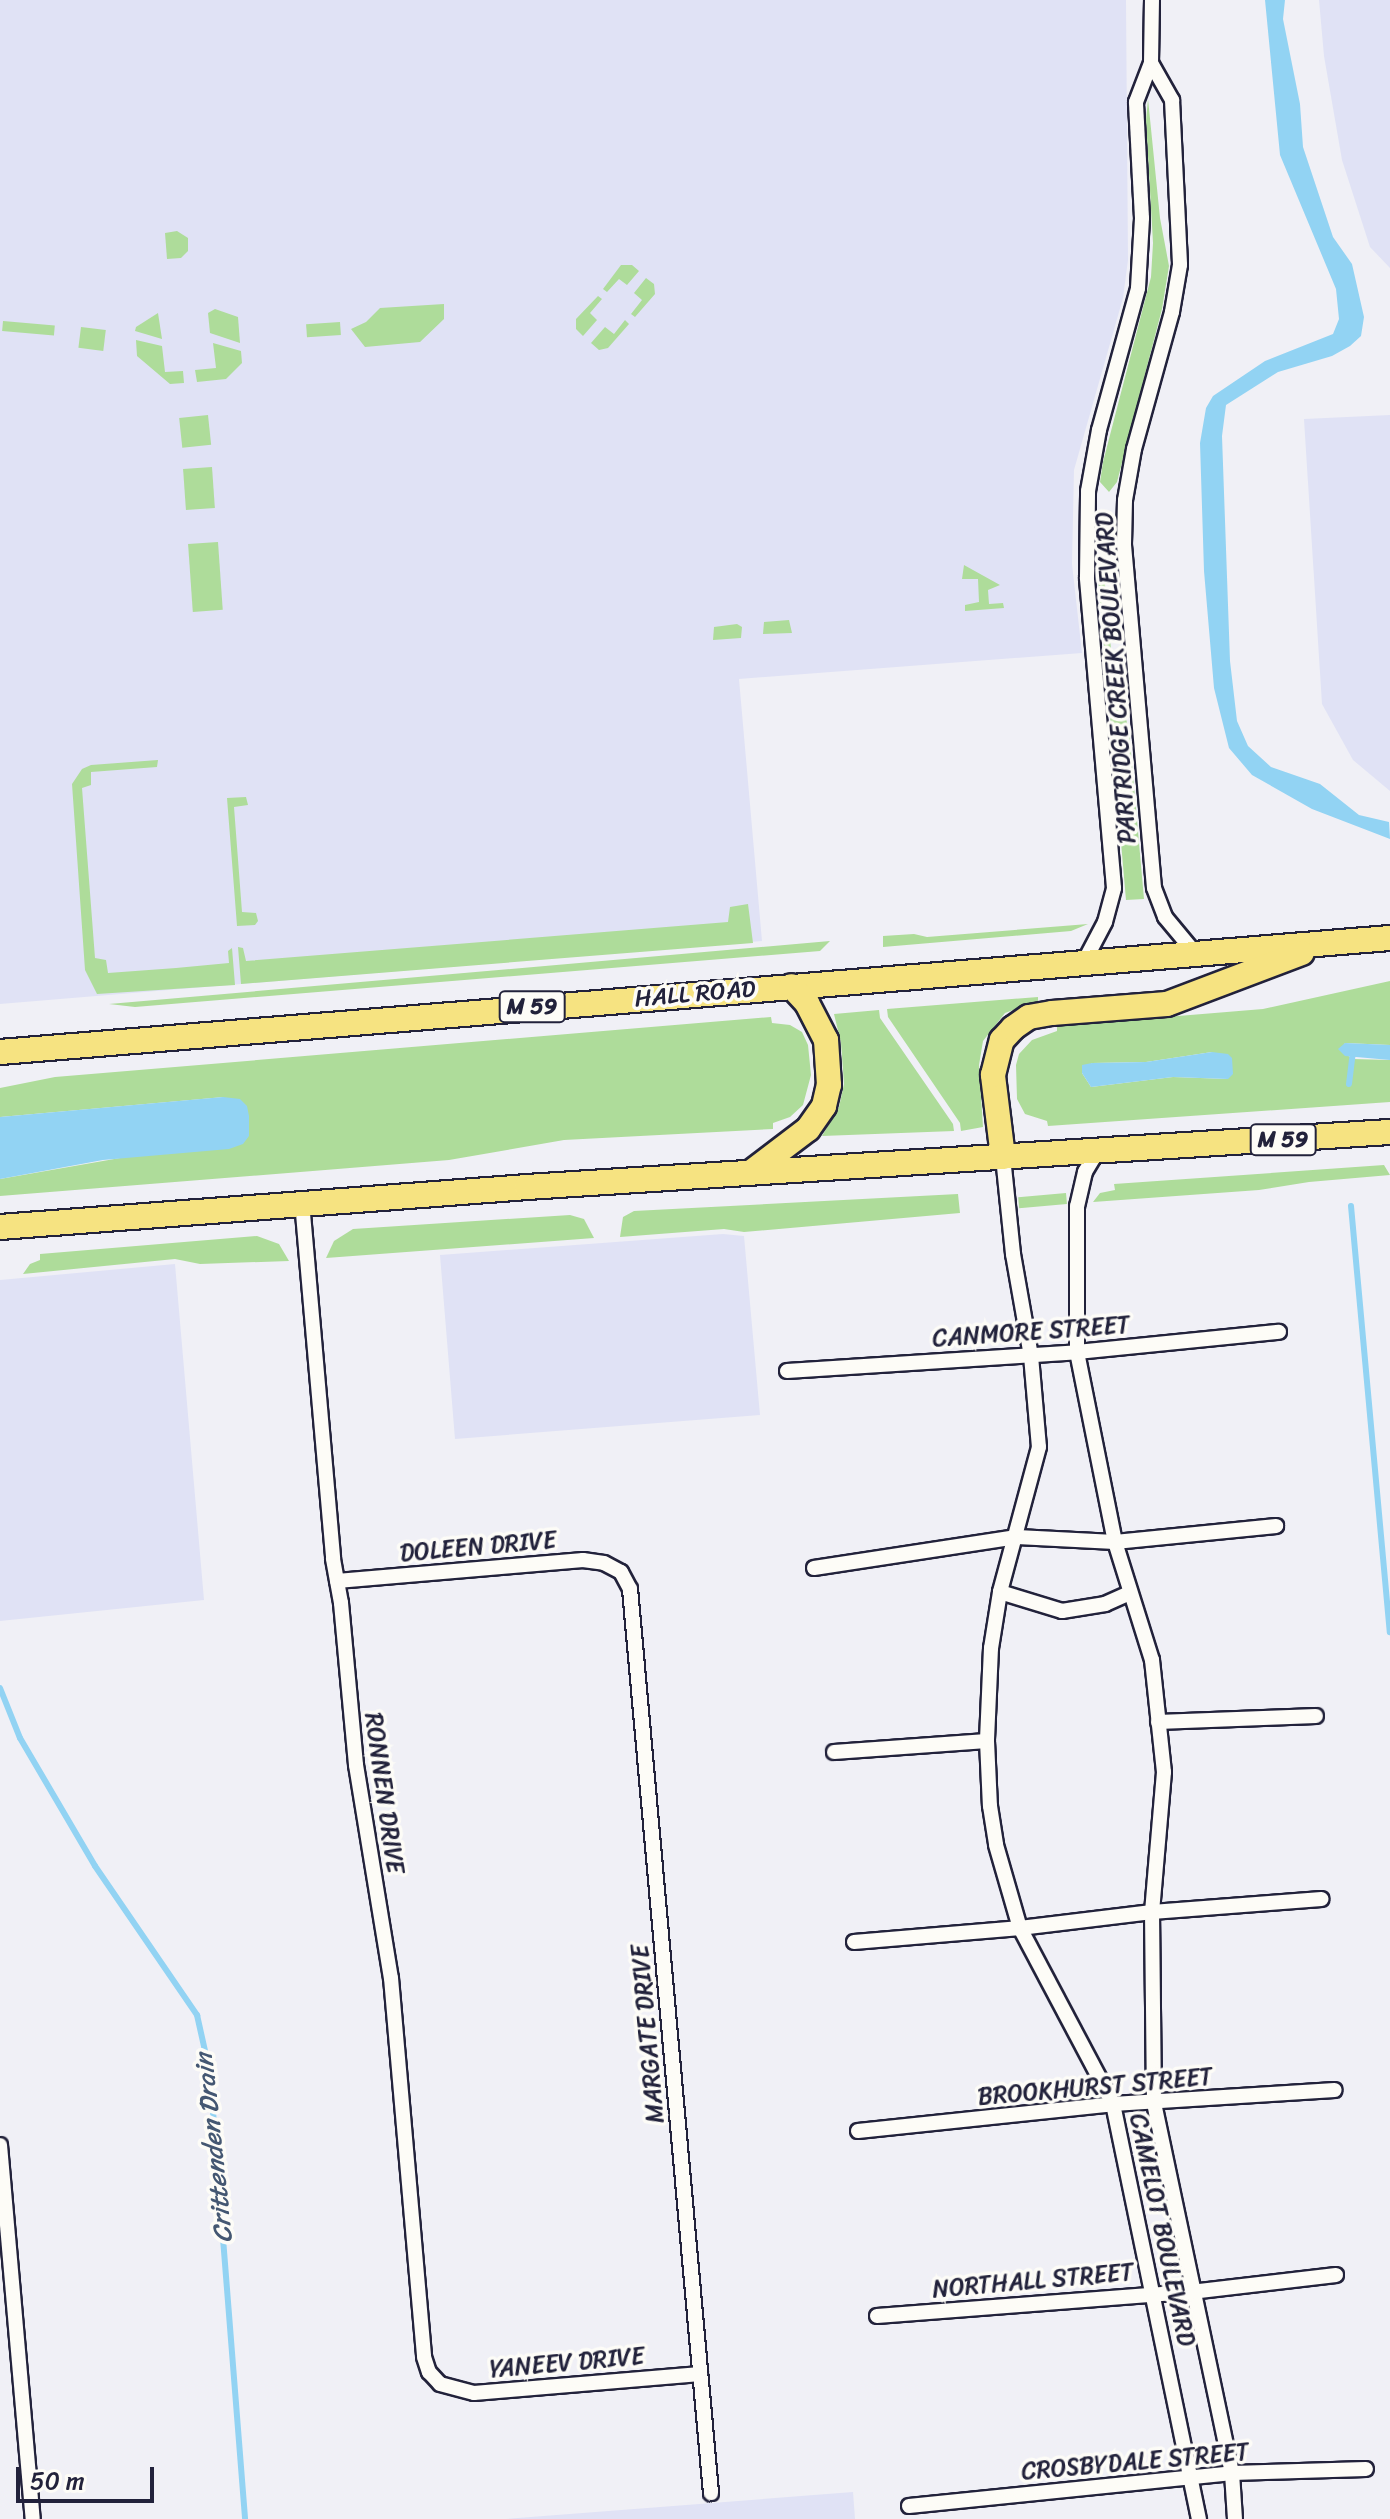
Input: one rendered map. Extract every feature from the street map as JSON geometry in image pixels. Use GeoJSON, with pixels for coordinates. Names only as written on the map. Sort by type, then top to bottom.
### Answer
{"type":"FeatureCollection","features":[{"type":"Feature","properties":{"kind":"highway","name":"HALL ROAD"},"geometry":{"type":"LineString","coordinates":[[0,1052],[1390,938]]}},
{"type":"Feature","properties":{"kind":"highway"},"geometry":{"type":"LineString","coordinates":[[1003,1157],[993,1075],[995,1058],[1002,1040],[1029,1017],[1167,1004],[1327,944]]}},
{"type":"Feature","properties":{"kind":"highway"},"geometry":{"type":"LineString","coordinates":[[750,1173],[808,1129],[824,1106],[829,1085],[826,1040],[807,1003],[791,986]]}},
{"type":"Feature","properties":{"kind":"highway","name":"M 59"},"geometry":{"type":"LineString","coordinates":[[0,1227],[302,1202],[1390,1132]]}},
{"type":"Feature","properties":{"kind":"street","name":"PARTRIDGE CREEK BOULEVARD"},"geometry":{"type":"LineString","coordinates":[[1084,962],[1105,922],[1114,888],[1087,577],[1088,491],[1099,430],[1138,288],[1142,218],[1136,102],[1151,63],[1152,0]]}},
{"type":"Feature","properties":{"kind":"street","name":"PARTRIDGE CREEK BOULEVARD"},"geometry":{"type":"LineString","coordinates":[[1151,63],[1172,100],[1180,265],[1172,312],[1134,449],[1125,500],[1124,545],[1154,888],[1165,917],[1195,953]]}},
{"type":"Feature","properties":{"kind":"street","name":"CAMELOT BOULEVARD"},"geometry":{"type":"LineString","coordinates":[[1097,1152],[1085,1172],[1077,1206],[1077,1352],[1115,1542],[1152,1660],[1164,1772],[1152,1912],[1154,2103],[1191,2292],[1232,2473],[1235,2519]]}},
{"type":"Feature","properties":{"kind":"street","name":"CAMELOT BOULEVARD"},"geometry":{"type":"LineString","coordinates":[[1003,1157],[1013,1254],[1031,1356],[1039,1447],[1000,1592],[991,1648],[987,1741],[990,1806],[996,1845],[1020,1928],[1113,2104],[1199,2519]]}},
{"type":"Feature","properties":{"kind":"street","name":"RONNEN DRIVE"},"geometry":{"type":"LineString","coordinates":[[302,1202],[356,1765],[391,1978],[424,2357],[429,2372],[440,2384]]}},
{"type":"Feature","properties":{"kind":"street","name":"CANMORE STREET"},"geometry":{"type":"LineString","coordinates":[[787,1371],[1031,1356],[1279,1332]]}},
{"type":"Feature","properties":{"kind":"street"},"geometry":{"type":"LineString","coordinates":[[814,1568],[1017,1537],[1115,1542],[1276,1526]]}},
{"type":"Feature","properties":{"kind":"street","name":"DOLEEN DRIVE"},"geometry":{"type":"LineString","coordinates":[[337,1581],[583,1560],[604,1563],[621,1572]]}},
{"type":"Feature","properties":{"kind":"street","name":"MARGATE DRIVE"},"geometry":{"type":"LineString","coordinates":[[621,1572],[630,1589],[633,1609],[711,2493]]}},
{"type":"Feature","properties":{"kind":"street"},"geometry":{"type":"LineString","coordinates":[[1000,1592],[1062,1611],[1105,1604],[1130,1593]]}},
{"type":"Feature","properties":{"kind":"street"},"geometry":{"type":"LineString","coordinates":[[1158,1722],[1316,1716]]}},
{"type":"Feature","properties":{"kind":"street"},"geometry":{"type":"LineString","coordinates":[[834,1752],[987,1741]]}},
{"type":"Feature","properties":{"kind":"street"},"geometry":{"type":"LineString","coordinates":[[854,1942],[1020,1928],[1152,1912],[1322,1899]]}},
{"type":"Feature","properties":{"kind":"street","name":"BROOKHURST STREET"},"geometry":{"type":"LineString","coordinates":[[858,2131],[1113,2104],[1335,2090]]}},
{"type":"Feature","properties":{"kind":"street"},"geometry":{"type":"LineString","coordinates":[[0,2145],[33,2519]]}},
{"type":"Feature","properties":{"kind":"street","name":"NORTHALL STREET"},"geometry":{"type":"LineString","coordinates":[[877,2316],[1191,2292],[1336,2275]]}},
{"type":"Feature","properties":{"kind":"street","name":"YANEEV DRIVE"},"geometry":{"type":"LineString","coordinates":[[440,2384],[474,2393],[700,2374]]}},
{"type":"Feature","properties":{"kind":"street","name":"CROSBYDALE STREET"},"geometry":{"type":"LineString","coordinates":[[909,2506],[1232,2473],[1366,2469]]}},
{"type":"Feature","properties":{"kind":"shaded area"},"geometry":{"type":"Polygon","coordinates":[[[0,0],[1126,0],[1128,260],[1123,298],[1074,470],[1072,564],[1082,653],[739,679],[762,941],[0,1004],[0,0]]]}},
{"type":"Feature","properties":{"kind":"shaded area"},"geometry":{"type":"Polygon","coordinates":[[[1319,0],[1390,0],[1390,268],[1370,247],[1342,160],[1324,56],[1319,0]]]}},
{"type":"Feature","properties":{"kind":"shaded area"},"geometry":{"type":"Polygon","coordinates":[[[1390,415],[1390,791],[1353,760],[1322,704],[1304,419],[1390,415]]]}},
{"type":"Feature","properties":{"kind":"shaded area"},"geometry":{"type":"Polygon","coordinates":[[[723,1234],[744,1236],[760,1415],[455,1439],[440,1255],[723,1234]]]}},
{"type":"Feature","properties":{"kind":"shaded area"},"geometry":{"type":"Polygon","coordinates":[[[175,1264],[204,1600],[0,1621],[0,1280],[175,1264]]]}},
{"type":"Feature","properties":{"kind":"shaded area"},"geometry":{"type":"Polygon","coordinates":[[[853,2492],[855,2519],[506,2519],[853,2492]]]}},
{"type":"Feature","properties":{"kind":"green space"},"geometry":{"type":"Polygon","coordinates":[[[1148,99],[1160,218],[1169,266],[1162,309],[1117,482],[1109,492],[1100,482],[1103,462],[1151,277],[1153,243],[1146,121],[1148,99]]]}},
{"type":"Feature","properties":{"kind":"green space"},"geometry":{"type":"Polygon","coordinates":[[[177,231],[188,238],[188,251],[181,258],[167,259],[165,233],[177,231]]]}},
{"type":"Feature","properties":{"kind":"green space"},"geometry":{"type":"Polygon","coordinates":[[[621,265],[632,265],[639,271],[627,285],[619,279],[607,292],[603,289],[621,265]]]}},
{"type":"Feature","properties":{"kind":"green space"},"geometry":{"type":"Polygon","coordinates":[[[646,278],[654,284],[655,294],[635,317],[631,314],[642,300],[634,293],[646,278]]]}},
{"type":"Feature","properties":{"kind":"green space"},"geometry":{"type":"Polygon","coordinates":[[[598,296],[602,299],[590,313],[597,320],[583,336],[576,329],[576,319],[598,296]]]}},
{"type":"Feature","properties":{"kind":"green space"},"geometry":{"type":"Polygon","coordinates":[[[444,304],[444,319],[420,342],[365,347],[351,329],[366,322],[380,308],[444,304]]]}},
{"type":"Feature","properties":{"kind":"green space"},"geometry":{"type":"Polygon","coordinates":[[[215,309],[238,317],[240,343],[210,333],[208,313],[215,309]]]}},
{"type":"Feature","properties":{"kind":"green space"},"geometry":{"type":"Polygon","coordinates":[[[158,313],[162,339],[135,331],[136,327],[158,313]]]}},
{"type":"Feature","properties":{"kind":"green space"},"geometry":{"type":"Polygon","coordinates":[[[625,320],[629,324],[608,348],[599,350],[591,343],[605,327],[614,334],[625,320]]]}},
{"type":"Feature","properties":{"kind":"green space"},"geometry":{"type":"Polygon","coordinates":[[[3,321],[55,326],[54,335],[2,331],[3,321]]]}},
{"type":"Feature","properties":{"kind":"green space"},"geometry":{"type":"Polygon","coordinates":[[[340,322],[341,335],[307,337],[306,324],[340,322]]]}},
{"type":"Feature","properties":{"kind":"green space"},"geometry":{"type":"Polygon","coordinates":[[[81,327],[106,330],[103,351],[78,348],[81,327]]]}},
{"type":"Feature","properties":{"kind":"green space"},"geometry":{"type":"Polygon","coordinates":[[[136,340],[162,346],[165,372],[183,371],[184,383],[170,384],[137,356],[136,340]]]}},
{"type":"Feature","properties":{"kind":"green space"},"geometry":{"type":"Polygon","coordinates":[[[213,343],[241,351],[242,363],[226,379],[197,382],[195,370],[216,368],[213,343]]]}},
{"type":"Feature","properties":{"kind":"green space"},"geometry":{"type":"Polygon","coordinates":[[[208,415],[211,445],[182,448],[179,418],[208,415]]]}},
{"type":"Feature","properties":{"kind":"green space"},"geometry":{"type":"Polygon","coordinates":[[[212,467],[215,508],[186,510],[183,469],[212,467]]]}},
{"type":"Feature","properties":{"kind":"green space"},"geometry":{"type":"Polygon","coordinates":[[[218,542],[223,610],[193,612],[188,544],[218,542]]]}},
{"type":"Feature","properties":{"kind":"green space"},"geometry":{"type":"Polygon","coordinates":[[[964,565],[1000,585],[988,590],[989,604],[1003,603],[1004,608],[965,611],[965,605],[979,602],[978,579],[962,579],[964,565]]]}},
{"type":"Feature","properties":{"kind":"green space"},"geometry":{"type":"Polygon","coordinates":[[[1104,573],[1113,671],[1129,730],[1144,899],[1126,900],[1098,577],[1104,573]]]}},
{"type":"Feature","properties":{"kind":"green space"},"geometry":{"type":"Polygon","coordinates":[[[789,620],[792,633],[763,634],[764,622],[789,620]]]}},
{"type":"Feature","properties":{"kind":"green space"},"geometry":{"type":"Polygon","coordinates":[[[737,624],[742,627],[741,638],[713,640],[714,627],[737,624]]]}},
{"type":"Feature","properties":{"kind":"green space"},"geometry":{"type":"Polygon","coordinates":[[[158,760],[157,767],[91,772],[91,785],[82,788],[95,958],[106,960],[108,973],[229,963],[228,951],[232,948],[235,985],[97,994],[85,970],[72,784],[82,769],[91,765],[158,760]]]}},
{"type":"Feature","properties":{"kind":"green space"},"geometry":{"type":"Polygon","coordinates":[[[246,797],[248,805],[234,807],[242,912],[256,913],[258,921],[255,925],[237,926],[227,798],[246,797]]]}},
{"type":"Feature","properties":{"kind":"green space"},"geometry":{"type":"Polygon","coordinates":[[[748,904],[753,943],[241,984],[238,947],[243,948],[246,961],[728,922],[730,907],[748,904]]]}},
{"type":"Feature","properties":{"kind":"green space"},"geometry":{"type":"Polygon","coordinates":[[[1088,924],[1071,931],[883,947],[883,936],[914,934],[927,937],[1088,924]]]}},
{"type":"Feature","properties":{"kind":"green space"},"geometry":{"type":"Polygon","coordinates":[[[830,941],[820,951],[135,1007],[109,1004],[830,941]]]}},
{"type":"Feature","properties":{"kind":"green space"},"geometry":{"type":"Polygon","coordinates":[[[1390,981],[1390,1045],[1345,1043],[1341,1051],[1353,1059],[1390,1060],[1390,1102],[1048,1126],[1047,1121],[1025,1114],[1017,1099],[1016,1065],[1019,1054],[1032,1040],[1057,1031],[1057,1026],[1263,1009],[1390,981]],[[1212,1052],[1146,1062],[1092,1063],[1082,1073],[1091,1087],[1173,1077],[1227,1079],[1212,1052]]]}},
{"type":"Feature","properties":{"kind":"green space"},"geometry":{"type":"Polygon","coordinates":[[[1038,997],[1038,1001],[1005,1013],[983,1041],[979,1065],[983,1127],[961,1131],[960,1123],[888,1017],[887,1009],[1038,997]]]}},
{"type":"Feature","properties":{"kind":"green space"},"geometry":{"type":"Polygon","coordinates":[[[879,1010],[880,1018],[953,1124],[954,1131],[822,1136],[839,1107],[844,1084],[841,1043],[834,1014],[879,1010]]]}},
{"type":"Feature","properties":{"kind":"green space"},"geometry":{"type":"Polygon","coordinates":[[[771,1017],[772,1023],[790,1025],[802,1032],[808,1045],[811,1075],[803,1105],[790,1117],[773,1123],[773,1129],[564,1140],[449,1160],[0,1196],[0,1179],[120,1158],[224,1097],[0,1117],[0,1088],[55,1077],[771,1017]]]}},
{"type":"Feature","properties":{"kind":"green space"},"geometry":{"type":"Polygon","coordinates":[[[1384,1165],[1390,1175],[1259,1190],[1093,1202],[1100,1193],[1115,1190],[1114,1184],[1384,1165]]]}},
{"type":"Feature","properties":{"kind":"green space"},"geometry":{"type":"Polygon","coordinates":[[[1066,1193],[1067,1204],[1019,1208],[1018,1197],[1066,1193]]]}},
{"type":"Feature","properties":{"kind":"green space"},"geometry":{"type":"Polygon","coordinates":[[[958,1194],[960,1213],[744,1232],[724,1229],[620,1237],[623,1217],[634,1211],[958,1194]]]}},
{"type":"Feature","properties":{"kind":"green space"},"geometry":{"type":"Polygon","coordinates":[[[570,1215],[584,1219],[594,1238],[326,1258],[334,1241],[353,1229],[570,1215]]]}},
{"type":"Feature","properties":{"kind":"green space"},"geometry":{"type":"Polygon","coordinates":[[[257,1236],[279,1244],[289,1261],[200,1264],[175,1259],[23,1274],[30,1264],[40,1260],[40,1254],[257,1236]]]}},
{"type":"Feature","properties":{"kind":"water"},"geometry":{"type":"Polygon","coordinates":[[[1265,0],[1285,0],[1283,19],[1300,104],[1303,147],[1333,237],[1352,264],[1364,317],[1361,336],[1350,346],[1332,356],[1278,372],[1226,405],[1222,436],[1230,661],[1237,721],[1248,746],[1271,767],[1320,784],[1359,815],[1389,822],[1390,839],[1312,809],[1252,775],[1229,748],[1214,688],[1204,571],[1200,443],[1206,408],[1213,396],[1265,361],[1333,334],[1339,319],[1336,289],[1280,155],[1265,0]]]}},
{"type":"Feature","properties":{"kind":"water"},"geometry":{"type":"Polygon","coordinates":[[[1345,1043],[1390,1045],[1390,1060],[1345,1056],[1338,1049],[1345,1043]]]}},
{"type":"Feature","properties":{"kind":"water"},"geometry":{"type":"Polygon","coordinates":[[[1212,1052],[1228,1054],[1232,1058],[1233,1074],[1228,1079],[1173,1077],[1091,1087],[1082,1073],[1082,1065],[1092,1063],[1146,1062],[1212,1052]]]}},
{"type":"Feature","properties":{"kind":"water"},"geometry":{"type":"Polygon","coordinates":[[[223,1097],[240,1099],[247,1106],[249,1136],[243,1144],[229,1149],[103,1160],[0,1179],[0,1117],[223,1097]]]}},
{"type":"Feature","properties":{"kind":"waterway"},"geometry":{"type":"LineString","coordinates":[[1349,1084],[1353,1052]]}},
{"type":"Feature","properties":{"kind":"waterway"},"geometry":{"type":"LineString","coordinates":[[1351,1206],[1390,1632]]}},
{"type":"Feature","properties":{"kind":"waterway","name":"Crittenden Drain"},"geometry":{"type":"LineString","coordinates":[[0,1688],[20,1738],[95,1866],[197,2015],[210,2073],[245,2519]]}}]}
